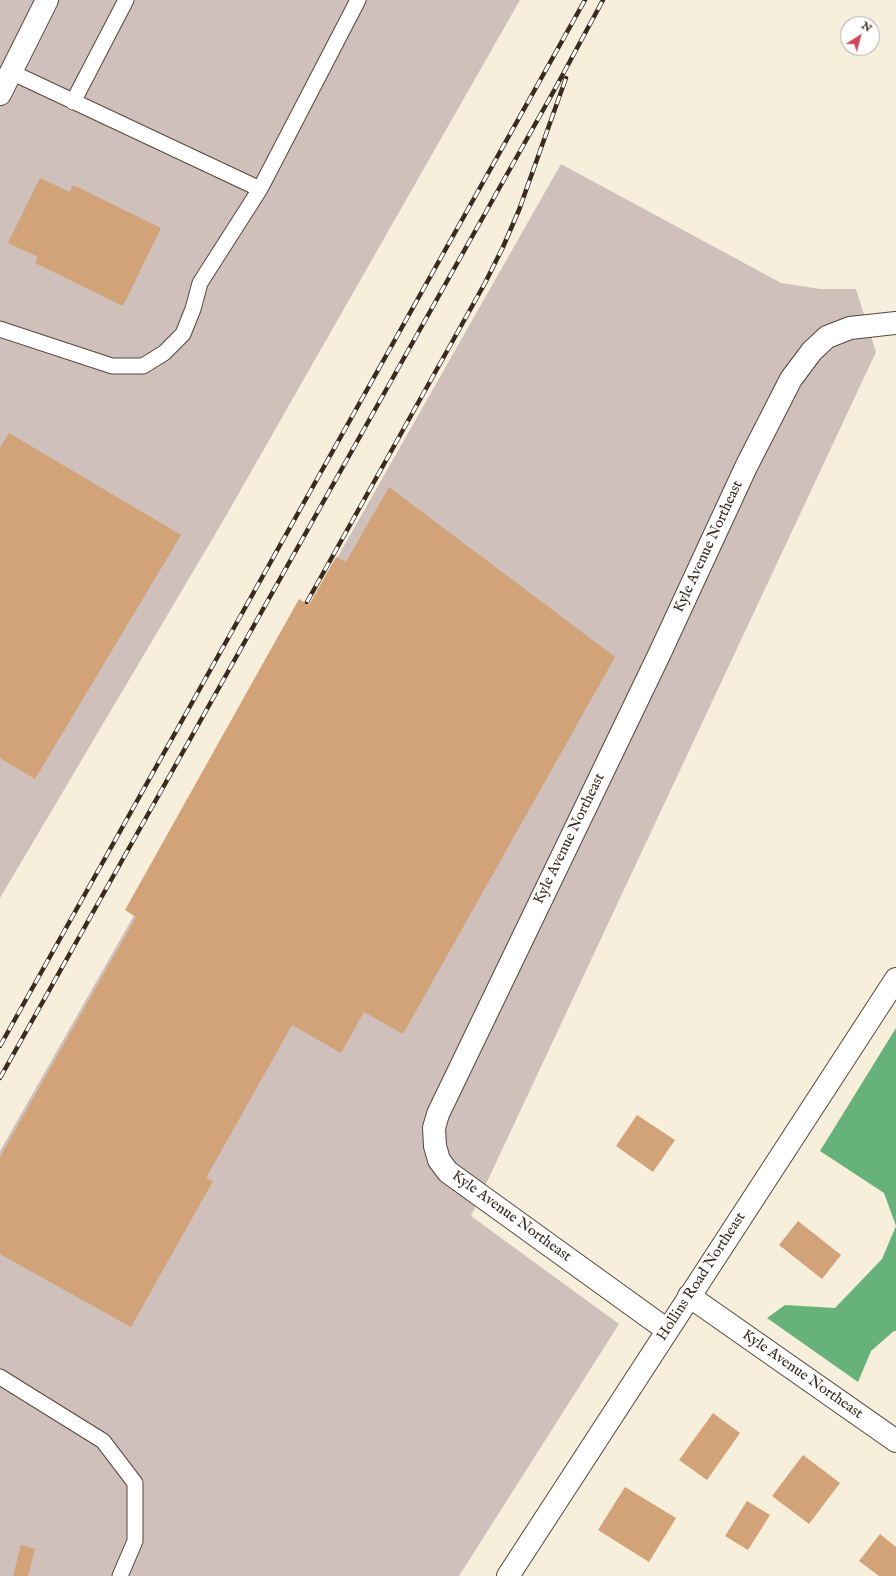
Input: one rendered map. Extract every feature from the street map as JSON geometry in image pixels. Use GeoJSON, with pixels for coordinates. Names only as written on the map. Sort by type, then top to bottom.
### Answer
{"type":"FeatureCollection","features":[{"type":"Feature","properties":{"kind":"street"},"geometry":{"type":"LineString","coordinates":[[0,94],[47,0]]}},
{"type":"Feature","properties":{"kind":"street","name":"Kyle Avenue Northeast"},"geometry":{"type":"LineString","coordinates":[[667,1330],[448,1172],[439,1160],[435,1146],[434,1128],[442,1107],[655,663],[746,466],[791,379],[812,351],[827,337],[850,328],[896,323]]}},
{"type":"Feature","properties":{"kind":"street","name":"Hollins Road Northeast"},"geometry":{"type":"LineString","coordinates":[[508,1576],[896,978]]}},
{"type":"Feature","properties":{"kind":"street","name":"Kyle Avenue Northeast"},"geometry":{"type":"LineString","coordinates":[[689,1296],[896,1442]]}},
{"type":"Feature","properties":{"kind":"lane"},"geometry":{"type":"LineString","coordinates":[[73,102],[126,0]]}},
{"type":"Feature","properties":{"kind":"lane"},"geometry":{"type":"LineString","coordinates":[[0,330],[112,366],[143,366],[164,353],[182,334],[193,309],[200,283],[260,189],[358,0]]}},
{"type":"Feature","properties":{"kind":"lane"},"geometry":{"type":"LineString","coordinates":[[11,72],[260,189]]}},
{"type":"Feature","properties":{"kind":"lane"},"geometry":{"type":"LineString","coordinates":[[0,1378],[103,1441],[135,1483],[135,1542],[120,1576]]}},
{"type":"Feature","properties":{"kind":"shaded area"},"geometry":{"type":"Polygon","coordinates":[[[0,0],[520,0],[223,521],[0,898],[0,0]]]}},
{"type":"Feature","properties":{"kind":"shaded area"},"geometry":{"type":"Polygon","coordinates":[[[561,164],[781,283],[820,289],[856,289],[876,352],[471,1216],[619,1324],[459,1576],[0,1576],[0,1151],[561,164]]]}},
{"type":"Feature","properties":{"kind":"green space"},"geometry":{"type":"Polygon","coordinates":[[[896,1028],[896,1226],[884,1193],[820,1151],[896,1028]]]}},
{"type":"Feature","properties":{"kind":"green space"},"geometry":{"type":"Polygon","coordinates":[[[896,1226],[896,1331],[894,1331],[871,1351],[858,1382],[767,1318],[785,1305],[835,1308],[882,1259],[896,1226]]]}},
{"type":"Feature","properties":{"kind":"building"},"geometry":{"type":"Polygon","coordinates":[[[40,178],[70,192],[73,185],[161,228],[123,306],[35,263],[38,257],[8,243],[40,178]]]}},
{"type":"Feature","properties":{"kind":"building"},"geometry":{"type":"Polygon","coordinates":[[[9,433],[181,535],[35,779],[0,758],[0,448],[9,433]]]}},
{"type":"Feature","properties":{"kind":"building"},"geometry":{"type":"Polygon","coordinates":[[[389,487],[615,657],[403,1034],[364,1012],[341,1053],[292,1025],[206,1178],[213,1181],[131,1327],[0,1254],[0,1157],[136,917],[125,910],[299,599],[309,605],[336,557],[346,562],[389,487]]]}},
{"type":"Feature","properties":{"kind":"building"},"geometry":{"type":"Polygon","coordinates":[[[637,1115],[675,1140],[653,1172],[616,1146],[637,1115]]]}},
{"type":"Feature","properties":{"kind":"building"},"geometry":{"type":"Polygon","coordinates":[[[798,1221],[841,1255],[822,1279],[779,1245],[798,1221]]]}},
{"type":"Feature","properties":{"kind":"building"},"geometry":{"type":"Polygon","coordinates":[[[713,1413],[740,1433],[707,1480],[679,1460],[713,1413]]]}},
{"type":"Feature","properties":{"kind":"building"},"geometry":{"type":"Polygon","coordinates":[[[803,1455],[840,1483],[809,1524],[772,1496],[803,1455]]]}},
{"type":"Feature","properties":{"kind":"building"},"geometry":{"type":"Polygon","coordinates":[[[625,1487],[676,1518],[649,1562],[598,1530],[625,1487]]]}},
{"type":"Feature","properties":{"kind":"building"},"geometry":{"type":"Polygon","coordinates":[[[747,1501],[770,1515],[748,1550],[725,1536],[747,1501]]]}},
{"type":"Feature","properties":{"kind":"building"},"geometry":{"type":"Polygon","coordinates":[[[880,1534],[896,1547],[896,1576],[879,1576],[859,1561],[880,1534]]]}},
{"type":"Feature","properties":{"kind":"building"},"geometry":{"type":"Polygon","coordinates":[[[21,1545],[35,1549],[28,1576],[13,1576],[21,1545]]]}},
{"type":"Feature","properties":{"kind":"railway"},"geometry":{"type":"LineString","coordinates":[[0,1046],[585,0]]}},
{"type":"Feature","properties":{"kind":"railway"},"geometry":{"type":"LineString","coordinates":[[0,1078],[556,87],[603,0]]}},
{"type":"Feature","properties":{"kind":"railway"},"geometry":{"type":"LineString","coordinates":[[307,602],[485,283],[503,247],[519,210],[566,78]]}}]}
